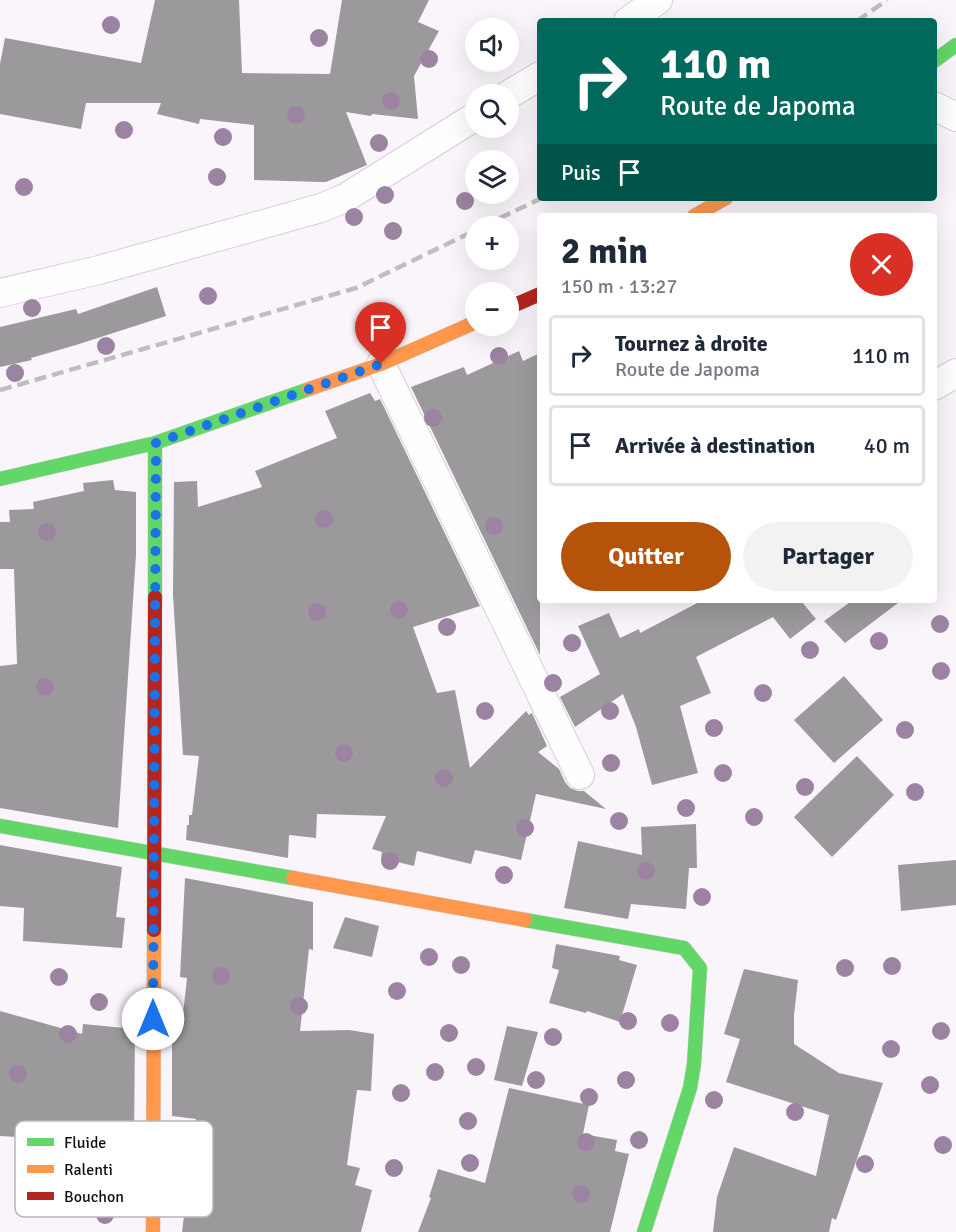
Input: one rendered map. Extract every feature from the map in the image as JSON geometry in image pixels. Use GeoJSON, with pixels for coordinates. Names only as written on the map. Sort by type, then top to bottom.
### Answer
{"type":"FeatureCollection","features":[{"type":"Feature","properties":{"kind":"street"},"geometry":{"type":"LineString","coordinates":[[632,18],[658,0]]}},
{"type":"Feature","properties":{"kind":"street"},"geometry":{"type":"LineString","coordinates":[[937,60],[956,45]]}},
{"type":"Feature","properties":{"kind":"street"},"geometry":{"type":"LineString","coordinates":[[519,88],[537,78]]}},
{"type":"Feature","properties":{"kind":"street"},"geometry":{"type":"LineString","coordinates":[[937,108],[956,117]]}},
{"type":"Feature","properties":{"kind":"street"},"geometry":{"type":"LineString","coordinates":[[0,293],[99,270],[321,208],[345,198],[465,123]]}},
{"type":"Feature","properties":{"kind":"street"},"geometry":{"type":"LineString","coordinates":[[699,213],[721,201]]}},
{"type":"Feature","properties":{"kind":"street"},"geometry":{"type":"LineString","coordinates":[[519,303],[537,295]]}},
{"type":"Feature","properties":{"kind":"street"},"geometry":{"type":"LineString","coordinates":[[0,479],[156,443],[381,364],[465,327]]}},
{"type":"Feature","properties":{"kind":"street"},"geometry":{"type":"LineString","coordinates":[[381,364],[580,775]]}},
{"type":"Feature","properties":{"kind":"street"},"geometry":{"type":"LineString","coordinates":[[937,384],[956,374]]}},
{"type":"Feature","properties":{"kind":"street"},"geometry":{"type":"LineString","coordinates":[[153,1121],[156,443]]}},
{"type":"Feature","properties":{"kind":"street"},"geometry":{"type":"LineString","coordinates":[[0,826],[684,948],[700,968],[694,1064],[690,1088],[645,1232]]}},
{"type":"Feature","properties":{"kind":"building"},"geometry":{"type":"Polygon","coordinates":[[[155,0],[239,0],[242,73],[330,74],[342,0],[429,0],[418,22],[439,31],[414,76],[418,119],[346,112],[367,165],[326,182],[320,182],[254,180],[254,125],[200,119],[199,124],[157,114],[161,103],[86,103],[81,129],[0,114],[0,64],[5,38],[141,63],[155,0]]]}},
{"type":"Feature","properties":{"kind":"building"},"geometry":{"type":"Polygon","coordinates":[[[157,287],[166,316],[31,358],[32,360],[0,367],[0,327],[76,309],[78,314],[157,287]]]}},
{"type":"Feature","properties":{"kind":"building"},"geometry":{"type":"Polygon","coordinates":[[[519,351],[523,361],[537,354],[537,603],[540,603],[540,655],[411,387],[464,367],[467,375],[519,351]]]}},
{"type":"Feature","properties":{"kind":"building"},"geometry":{"type":"Polygon","coordinates":[[[370,393],[375,401],[380,399],[480,606],[413,627],[437,693],[455,690],[470,768],[526,711],[529,715],[532,713],[547,746],[538,752],[559,769],[570,788],[584,791],[606,809],[536,794],[521,860],[475,850],[471,864],[417,851],[414,866],[381,858],[382,852],[372,849],[386,816],[317,814],[316,838],[289,835],[288,858],[186,840],[189,815],[192,815],[199,756],[183,755],[173,595],[174,482],[197,481],[198,507],[262,487],[255,471],[337,438],[325,411],[370,393]]]}},
{"type":"Feature","properties":{"kind":"building"},"geometry":{"type":"Polygon","coordinates":[[[113,480],[115,490],[136,492],[136,555],[118,828],[0,808],[0,666],[17,664],[14,569],[0,569],[0,522],[10,522],[9,510],[34,509],[33,502],[84,491],[83,483],[113,480]]]}},
{"type":"Feature","properties":{"kind":"building"},"geometry":{"type":"Polygon","coordinates":[[[697,603],[803,603],[816,619],[790,639],[773,617],[696,657],[711,693],[680,706],[698,773],[652,785],[636,727],[623,694],[575,727],[560,697],[600,674],[578,626],[609,613],[620,638],[639,629],[640,633],[697,603]]]}},
{"type":"Feature","properties":{"kind":"building"},"geometry":{"type":"Polygon","coordinates":[[[849,603],[898,603],[845,643],[824,621],[849,603]]]}},
{"type":"Feature","properties":{"kind":"building"},"geometry":{"type":"Polygon","coordinates":[[[844,676],[883,720],[834,763],[794,720],[844,676]]]}},
{"type":"Feature","properties":{"kind":"building"},"geometry":{"type":"Polygon","coordinates":[[[857,756],[894,795],[832,857],[794,817],[857,756]]]}},
{"type":"Feature","properties":{"kind":"building"},"geometry":{"type":"Polygon","coordinates":[[[696,824],[697,868],[689,868],[686,909],[631,904],[628,919],[564,908],[578,841],[642,855],[641,827],[696,824]]]}},
{"type":"Feature","properties":{"kind":"building"},"geometry":{"type":"Polygon","coordinates":[[[0,845],[122,867],[116,917],[125,918],[122,948],[23,941],[24,908],[0,906],[0,845]]]}},
{"type":"Feature","properties":{"kind":"building"},"geometry":{"type":"Polygon","coordinates":[[[956,860],[956,905],[901,911],[898,865],[956,860]]]}},
{"type":"Feature","properties":{"kind":"building"},"geometry":{"type":"Polygon","coordinates":[[[185,878],[313,902],[313,950],[309,949],[300,1031],[349,1030],[374,1034],[371,1091],[357,1090],[347,1165],[360,1168],[355,1185],[372,1190],[361,1232],[182,1232],[184,1217],[213,1217],[213,1121],[196,1121],[196,1119],[172,1116],[172,1032],[181,1032],[187,978],[180,977],[185,878]]]}},
{"type":"Feature","properties":{"kind":"building"},"geometry":{"type":"Polygon","coordinates":[[[345,917],[379,926],[372,957],[333,948],[345,917]]]}},
{"type":"Feature","properties":{"kind":"building"},"geometry":{"type":"Polygon","coordinates":[[[556,944],[620,956],[619,960],[637,965],[620,1022],[587,1011],[586,1013],[549,1003],[559,970],[552,968],[556,944]]]}},
{"type":"Feature","properties":{"kind":"building"},"geometry":{"type":"Polygon","coordinates":[[[744,969],[798,980],[794,1015],[794,1044],[839,1073],[883,1083],[836,1220],[832,1218],[829,1232],[713,1232],[717,1197],[734,1147],[816,1176],[829,1115],[726,1082],[740,1039],[724,1034],[744,969]]]}},
{"type":"Feature","properties":{"kind":"building"},"geometry":{"type":"Polygon","coordinates":[[[0,1011],[82,1034],[83,1024],[135,1029],[134,1121],[15,1121],[15,1137],[0,1136],[0,1011]]]}},
{"type":"Feature","properties":{"kind":"building"},"geometry":{"type":"Polygon","coordinates":[[[507,1026],[538,1032],[522,1086],[494,1080],[507,1026]]]}},
{"type":"Feature","properties":{"kind":"building"},"geometry":{"type":"Polygon","coordinates":[[[509,1088],[589,1105],[583,1134],[617,1140],[615,1151],[629,1154],[610,1232],[418,1232],[431,1198],[429,1197],[438,1169],[485,1183],[509,1088]]]}},
{"type":"Feature","properties":{"kind":"railway"},"geometry":{"type":"LineString","coordinates":[[861,18],[887,0]]}},
{"type":"Feature","properties":{"kind":"railway"},"geometry":{"type":"LineString","coordinates":[[504,216],[537,200]]}},
{"type":"Feature","properties":{"kind":"railway"},"geometry":{"type":"LineString","coordinates":[[0,390],[356,288],[465,235]]}},
{"type":"Feature","properties":{"kind":"traffic: fast"},"geometry":{"type":"LineString","coordinates":[[937,59],[956,45]]}},
{"type":"Feature","properties":{"kind":"traffic: fast"},"geometry":{"type":"LineString","coordinates":[[0,479],[155,443],[309,389]]}},
{"type":"Feature","properties":{"kind":"traffic: fast"},"geometry":{"type":"LineString","coordinates":[[155,443],[155,597]]}},
{"type":"Feature","properties":{"kind":"traffic: fast"},"geometry":{"type":"LineString","coordinates":[[0,826],[293,878]]}},
{"type":"Feature","properties":{"kind":"traffic: fast"},"geometry":{"type":"LineString","coordinates":[[525,920],[684,948],[700,968],[694,1064],[690,1088],[644,1232]]}},
{"type":"Feature","properties":{"kind":"traffic: slow"},"geometry":{"type":"LineString","coordinates":[[699,213],[721,201]]}},
{"type":"Feature","properties":{"kind":"traffic: slow"},"geometry":{"type":"LineString","coordinates":[[309,389],[381,364],[465,327]]}},
{"type":"Feature","properties":{"kind":"traffic: slow"},"geometry":{"type":"LineString","coordinates":[[293,878],[525,920]]}},
{"type":"Feature","properties":{"kind":"traffic: slow"},"geometry":{"type":"LineString","coordinates":[[153,1121],[154,930]]}},
{"type":"Feature","properties":{"kind":"traffic: slow"},"geometry":{"type":"LineString","coordinates":[[153,1217],[153,1232]]}},
{"type":"Feature","properties":{"kind":"traffic: jam"},"geometry":{"type":"LineString","coordinates":[[519,303],[537,295]]}},
{"type":"Feature","properties":{"kind":"traffic: jam"},"geometry":{"type":"LineString","coordinates":[[154,930],[155,597]]}},
{"type":"Feature","properties":{"kind":"route"},"geometry":{"type":"LineString","coordinates":[[153,1019],[156,443],[381,364]]}}]}
